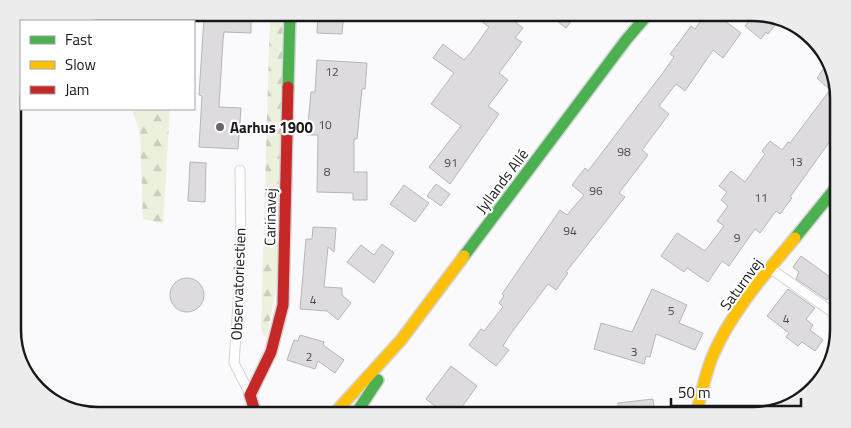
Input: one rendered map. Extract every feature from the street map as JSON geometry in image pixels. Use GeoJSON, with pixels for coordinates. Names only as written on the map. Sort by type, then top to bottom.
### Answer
{"type":"FeatureCollection","features":[{"type":"Feature","properties":{"kind":"street","name":"Carinavej"},"geometry":{"type":"LineString","coordinates":[[250,395],[270,358],[279,332],[283,305],[290,21]]}},
{"type":"Feature","properties":{"kind":"street","name":"Jyllands Allé"},"geometry":{"type":"LineString","coordinates":[[626,40],[638,21]]}},
{"type":"Feature","properties":{"kind":"street","name":"Jyllands Allé"},"geometry":{"type":"LineString","coordinates":[[341,407],[401,340],[642,21]]}},
{"type":"Feature","properties":{"kind":"street","name":"Saturnvej"},"geometry":{"type":"LineString","coordinates":[[698,407],[703,382],[715,352],[730,325],[770,269],[830,199]]}},
{"type":"Feature","properties":{"kind":"street","name":"Jyllands Allé"},"geometry":{"type":"LineString","coordinates":[[360,407],[401,340]]}},
{"type":"Feature","properties":{"kind":"street"},"geometry":{"type":"LineString","coordinates":[[250,395],[253,407]]}},
{"type":"Feature","properties":{"kind":"lane","name":"Observatoriestien"},"geometry":{"type":"LineString","coordinates":[[240,170],[241,262],[234,363],[250,395]]}},
{"type":"Feature","properties":{"kind":"lane"},"geometry":{"type":"LineString","coordinates":[[770,269],[830,310]]}},
{"type":"Feature","properties":{"kind":"green space"},"geometry":{"type":"Polygon","coordinates":[[[270,21],[283,21],[278,277],[267,337],[263,335],[261,327],[270,21]]]}},
{"type":"Feature","properties":{"kind":"green space"},"geometry":{"type":"Polygon","coordinates":[[[132,110],[170,110],[163,224],[143,219],[140,134],[132,110]]]}},
{"type":"Feature","properties":{"kind":"building"},"geometry":{"type":"Polygon","coordinates":[[[204,21],[251,21],[251,33],[224,32],[223,40],[219,107],[241,108],[238,149],[199,147],[202,96],[199,95],[204,21]]]}},
{"type":"Feature","properties":{"kind":"building"},"geometry":{"type":"Polygon","coordinates":[[[318,21],[343,21],[342,34],[317,33],[318,21]]]}},
{"type":"Feature","properties":{"kind":"building"},"geometry":{"type":"Polygon","coordinates":[[[481,21],[514,21],[523,28],[515,38],[522,42],[499,73],[508,80],[488,106],[499,114],[450,184],[429,167],[461,126],[431,104],[454,73],[433,58],[443,44],[464,60],[489,27],[481,21]]]}},
{"type":"Feature","properties":{"kind":"building"},"geometry":{"type":"Polygon","coordinates":[[[557,21],[571,21],[566,28],[557,21]]]}},
{"type":"Feature","properties":{"kind":"building"},"geometry":{"type":"Polygon","coordinates":[[[701,21],[725,21],[741,33],[723,58],[713,50],[685,91],[676,84],[659,106],[669,114],[642,150],[648,155],[619,193],[625,197],[566,272],[568,273],[556,290],[548,284],[509,336],[503,346],[509,350],[496,366],[469,345],[481,329],[484,331],[503,307],[499,303],[504,296],[502,294],[560,210],[567,215],[584,195],[572,185],[585,168],[588,171],[662,74],[674,57],[670,54],[691,26],[695,29],[701,21]]]}},
{"type":"Feature","properties":{"kind":"building"},"geometry":{"type":"Polygon","coordinates":[[[749,21],[775,25],[761,39],[745,26],[749,21]]]}},
{"type":"Feature","properties":{"kind":"building"},"geometry":{"type":"Polygon","coordinates":[[[317,60],[367,63],[365,89],[362,89],[357,139],[354,139],[354,172],[367,172],[367,200],[353,200],[353,193],[317,192],[318,135],[307,135],[311,92],[315,92],[317,60]]]}},
{"type":"Feature","properties":{"kind":"building"},"geometry":{"type":"Polygon","coordinates":[[[824,68],[829,89],[817,78],[824,68]]]}},
{"type":"Feature","properties":{"kind":"building"},"geometry":{"type":"Polygon","coordinates":[[[829,91],[830,141],[780,214],[776,211],[760,233],[755,229],[729,266],[722,261],[708,282],[687,268],[684,272],[661,256],[677,233],[705,251],[724,226],[717,221],[728,206],[721,200],[727,192],[719,186],[731,171],[745,182],[765,154],[762,151],[770,141],[782,150],[788,142],[790,143],[829,91]]]}},
{"type":"Feature","properties":{"kind":"building"},"geometry":{"type":"Polygon","coordinates":[[[190,162],[206,163],[205,202],[188,201],[190,162]]]}},
{"type":"Feature","properties":{"kind":"building"},"geometry":{"type":"Polygon","coordinates":[[[436,184],[450,194],[441,206],[427,196],[436,184]]]}},
{"type":"Feature","properties":{"kind":"building"},"geometry":{"type":"Polygon","coordinates":[[[404,185],[429,203],[415,222],[390,204],[404,185]]]}},
{"type":"Feature","properties":{"kind":"building"},"geometry":{"type":"Polygon","coordinates":[[[313,227],[336,228],[334,252],[328,247],[324,287],[342,288],[342,295],[351,303],[338,320],[327,311],[300,309],[306,239],[312,239],[313,227]]]}},
{"type":"Feature","properties":{"kind":"building"},"geometry":{"type":"Polygon","coordinates":[[[382,244],[394,253],[374,283],[347,262],[361,245],[374,255],[382,244]]]}},
{"type":"Feature","properties":{"kind":"building"},"geometry":{"type":"Polygon","coordinates":[[[801,256],[830,277],[830,296],[827,300],[796,279],[799,272],[793,267],[801,256]]]}},
{"type":"Feature","properties":{"kind":"building"},"geometry":{"type":"Polygon","coordinates":[[[187,278],[194,279],[199,283],[203,288],[203,302],[199,307],[194,311],[187,312],[180,311],[175,307],[171,302],[170,295],[171,288],[175,283],[180,279],[187,278]]]}},
{"type":"Feature","properties":{"kind":"building"},"geometry":{"type":"Polygon","coordinates":[[[652,289],[687,305],[679,323],[703,333],[695,350],[656,334],[650,357],[646,356],[644,364],[594,349],[601,323],[632,332],[652,289]]]}},
{"type":"Feature","properties":{"kind":"building"},"geometry":{"type":"Polygon","coordinates":[[[788,289],[815,308],[806,319],[813,325],[810,330],[823,340],[815,351],[802,342],[798,346],[786,337],[789,333],[767,316],[788,289]]]}},
{"type":"Feature","properties":{"kind":"building"},"geometry":{"type":"Polygon","coordinates":[[[300,335],[324,342],[323,345],[344,360],[335,373],[318,361],[315,369],[287,360],[294,340],[298,341],[300,335]]]}},
{"type":"Feature","properties":{"kind":"building"},"geometry":{"type":"Polygon","coordinates":[[[451,366],[477,386],[462,407],[436,407],[426,399],[451,366]]]}},
{"type":"Feature","properties":{"kind":"building"},"geometry":{"type":"Polygon","coordinates":[[[653,399],[654,407],[618,407],[618,403],[653,399]]]}},
{"type":"Feature","properties":{"kind":"traffic: fast"},"geometry":{"type":"LineString","coordinates":[[288,87],[290,21]]}},
{"type":"Feature","properties":{"kind":"traffic: fast"},"geometry":{"type":"LineString","coordinates":[[464,256],[642,21]]}},
{"type":"Feature","properties":{"kind":"traffic: fast"},"geometry":{"type":"LineString","coordinates":[[795,238],[830,195]]}},
{"type":"Feature","properties":{"kind":"traffic: fast"},"geometry":{"type":"LineString","coordinates":[[360,407],[378,380]]}},
{"type":"Feature","properties":{"kind":"traffic: slow"},"geometry":{"type":"LineString","coordinates":[[698,407],[713,355],[730,323],[739,308],[795,238]]}},
{"type":"Feature","properties":{"kind":"traffic: slow"},"geometry":{"type":"LineString","coordinates":[[340,407],[401,340],[464,256]]}},
{"type":"Feature","properties":{"kind":"traffic: jam"},"geometry":{"type":"LineString","coordinates":[[254,407],[250,395],[271,352],[283,305],[288,87]]}},
{"type":"Feature","properties":{"kind":"place","name":"Aarhus 1900"},"geometry":{"type":"Point","coordinates":[220,127]}}]}
